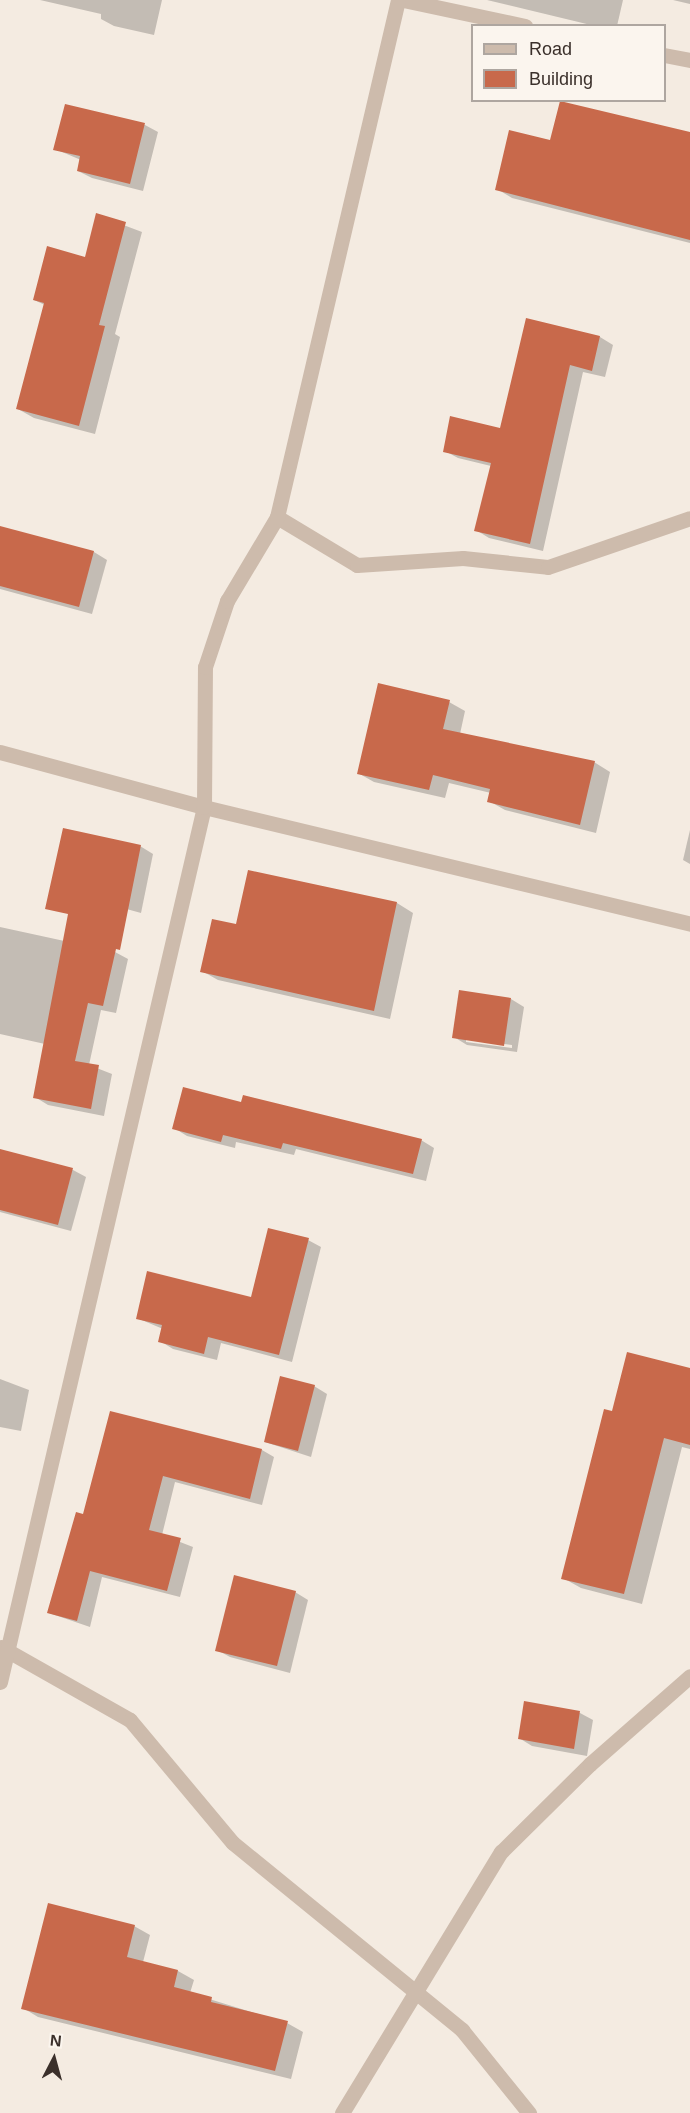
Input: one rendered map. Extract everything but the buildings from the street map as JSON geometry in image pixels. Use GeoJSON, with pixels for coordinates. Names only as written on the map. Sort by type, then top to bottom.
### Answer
{"type":"FeatureCollection","features":[{"type":"Feature","properties":{"kind":"street"},"geometry":{"type":"LineString","coordinates":[[0,1682],[4,1648],[204,807],[205,667],[227,601],[277,517],[400,0],[515,24]]}},
{"type":"Feature","properties":{"kind":"street"},"geometry":{"type":"LineString","coordinates":[[666,55],[690,60]]}},
{"type":"Feature","properties":{"kind":"street"},"geometry":{"type":"LineString","coordinates":[[277,517],[357,565],[463,558],[548,567],[690,518]]}},
{"type":"Feature","properties":{"kind":"street"},"geometry":{"type":"LineString","coordinates":[[0,752],[204,807],[690,924]]}},
{"type":"Feature","properties":{"kind":"street"},"geometry":{"type":"LineString","coordinates":[[4,1648],[130,1720],[233,1843],[417,1990],[462,2030],[529,2113]]}},
{"type":"Feature","properties":{"kind":"street"},"geometry":{"type":"LineString","coordinates":[[342,2113],[501,1852],[590,1764],[690,1676]]}}]}
